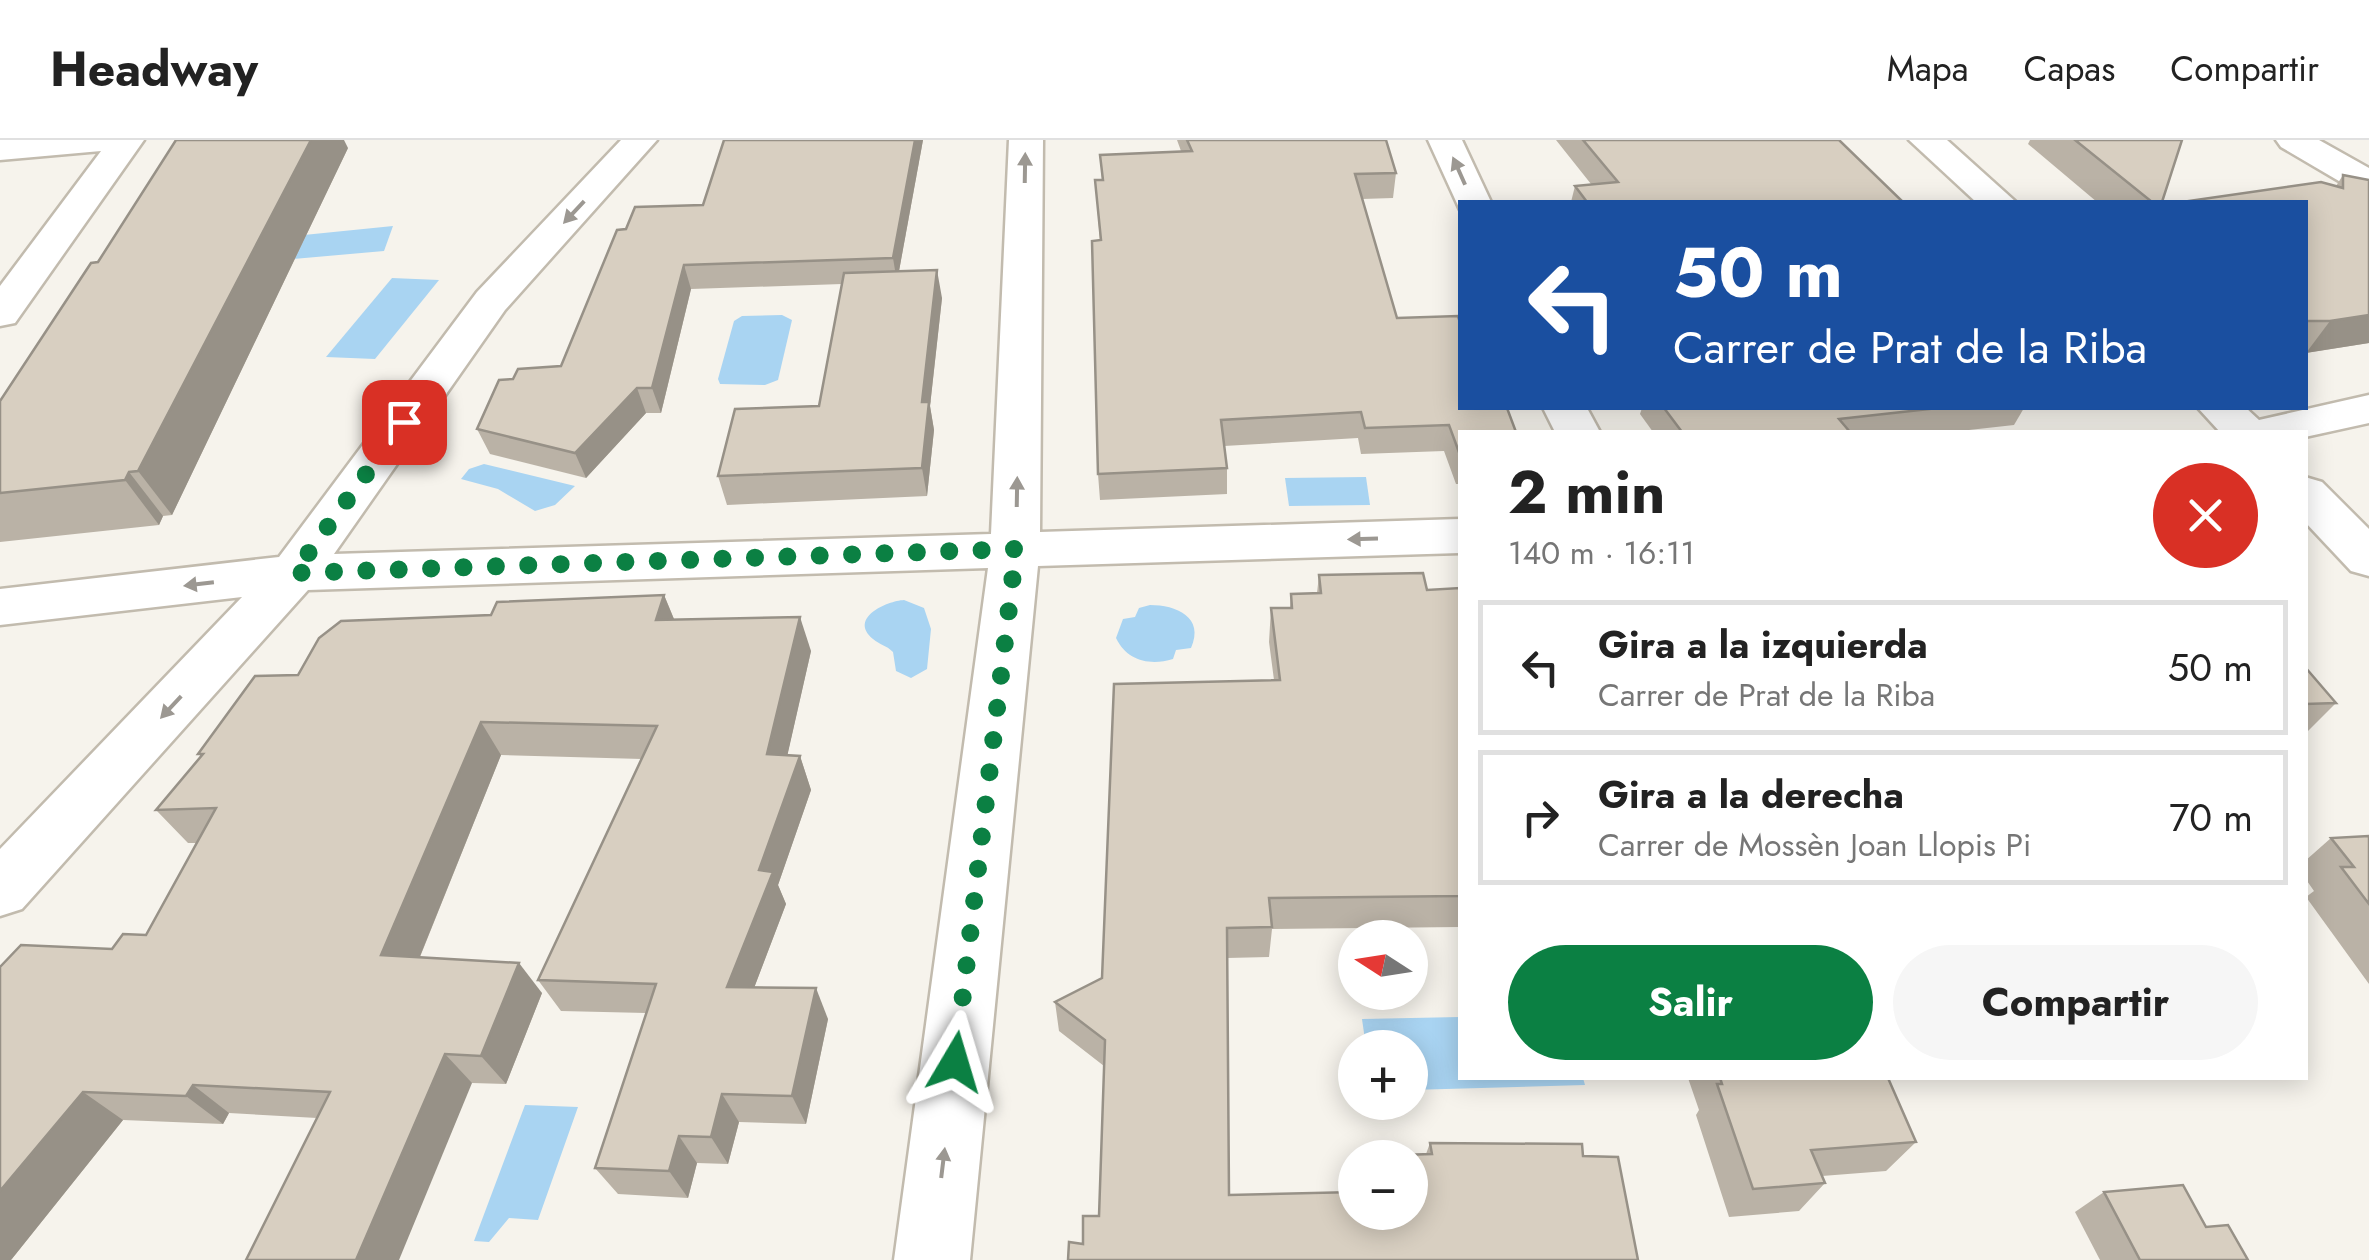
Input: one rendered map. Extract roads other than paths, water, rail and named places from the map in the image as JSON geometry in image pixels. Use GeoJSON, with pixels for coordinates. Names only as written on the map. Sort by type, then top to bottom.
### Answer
{"type":"FeatureCollection","features":[{"type":"Feature","properties":{"kind":"street"},"geometry":{"type":"LineString","coordinates":[[0,149],[113,140]]}},
{"type":"Feature","properties":{"kind":"street"},"geometry":{"type":"LineString","coordinates":[[0,314],[126,140]]}},
{"type":"Feature","properties":{"kind":"street"},"geometry":{"type":"LineString","coordinates":[[0,890],[294,573],[491,301],[640,140]]}},
{"type":"Feature","properties":{"kind":"street"},"geometry":{"type":"LineString","coordinates":[[932,1260],[1016,549],[1026,140]]}},
{"type":"Feature","properties":{"kind":"street"},"geometry":{"type":"LineString","coordinates":[[1445,140],[1472,200]]}},
{"type":"Feature","properties":{"kind":"street"},"geometry":{"type":"LineString","coordinates":[[1926,140],[1995,200]]}},
{"type":"Feature","properties":{"kind":"street"},"geometry":{"type":"LineString","coordinates":[[2294,140],[2369,183]]}},
{"type":"Feature","properties":{"kind":"street"},"geometry":{"type":"LineString","coordinates":[[2275,430],[2369,409]]}},
{"type":"Feature","properties":{"kind":"street"},"geometry":{"type":"LineString","coordinates":[[2222,410],[2244,430]]}},
{"type":"Feature","properties":{"kind":"street"},"geometry":{"type":"LineString","coordinates":[[2308,496],[2369,559]]}},
{"type":"Feature","properties":{"kind":"street"},"geometry":{"type":"LineString","coordinates":[[0,608],[294,573],[1458,536]]}},
{"type":"Feature","properties":{"kind":"water"},"geometry":{"type":"Polygon","coordinates":[[[393,226],[384,251],[282,260],[294,236],[393,226]]]}},
{"type":"Feature","properties":{"kind":"water"},"geometry":{"type":"Polygon","coordinates":[[[392,278],[439,280],[375,359],[326,357],[392,278]]]}},
{"type":"Feature","properties":{"kind":"water"},"geometry":{"type":"Polygon","coordinates":[[[782,315],[792,320],[778,380],[765,385],[720,384],[718,379],[734,321],[742,316],[782,315]]]}},
{"type":"Feature","properties":{"kind":"water"},"geometry":{"type":"Polygon","coordinates":[[[484,464],[575,486],[555,505],[535,511],[498,489],[461,479],[469,469],[484,464]]]}},
{"type":"Feature","properties":{"kind":"water"},"geometry":{"type":"Polygon","coordinates":[[[1366,477],[1370,505],[1289,506],[1285,478],[1366,477]]]}},
{"type":"Feature","properties":{"kind":"water"},"geometry":{"type":"Polygon","coordinates":[[[904,600],[924,608],[931,629],[927,669],[911,678],[896,671],[893,652],[873,639],[865,624],[880,607],[904,600]]]}},
{"type":"Feature","properties":{"kind":"water"},"geometry":{"type":"Polygon","coordinates":[[[1169,607],[1186,615],[1194,628],[1191,648],[1176,650],[1173,659],[1156,662],[1140,660],[1126,652],[1116,638],[1123,619],[1135,617],[1139,608],[1169,607]]]}},
{"type":"Feature","properties":{"kind":"water"},"geometry":{"type":"Polygon","coordinates":[[[1458,1017],[1458,1080],[1584,1080],[1585,1085],[1428,1089],[1428,1030],[1364,1030],[1362,1019],[1458,1017]]]}},
{"type":"Feature","properties":{"kind":"water"},"geometry":{"type":"Polygon","coordinates":[[[525,1105],[578,1107],[538,1220],[509,1218],[489,1242],[474,1241],[525,1105]]]}}]}
